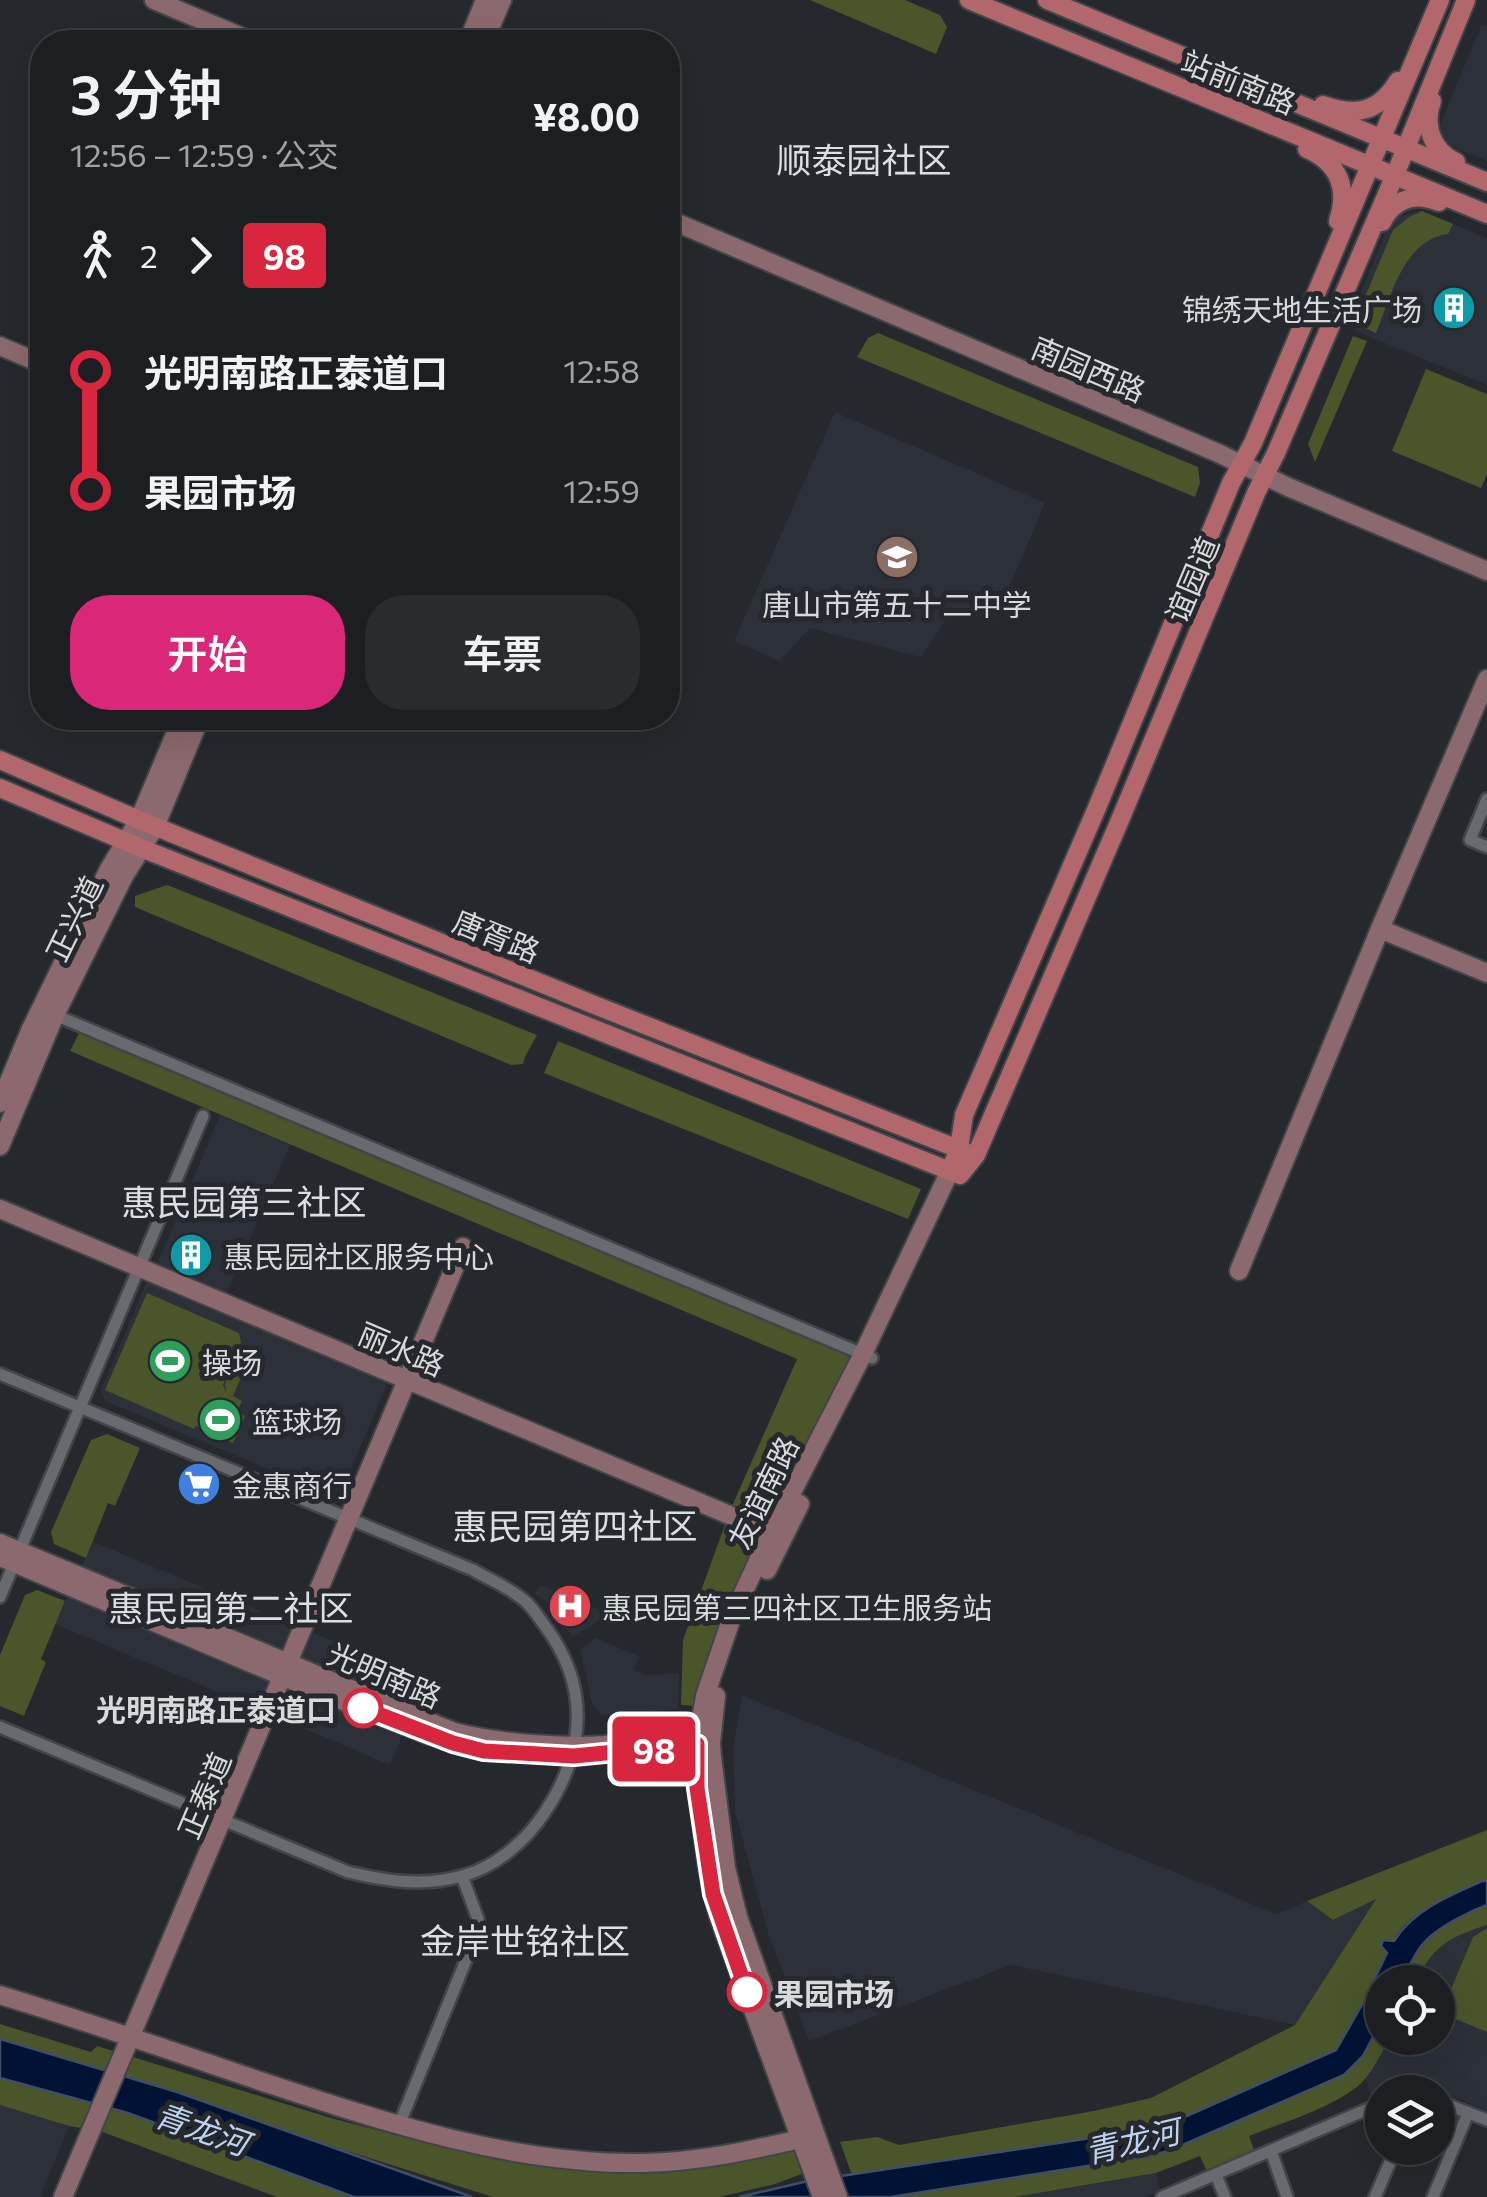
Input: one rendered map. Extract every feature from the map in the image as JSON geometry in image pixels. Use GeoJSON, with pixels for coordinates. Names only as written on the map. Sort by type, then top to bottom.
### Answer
{"type":"FeatureCollection","features":[{"type":"Feature","properties":{"kind":"main road","name":"站前南路"},"geometry":{"type":"LineString","coordinates":[[1047,0],[1487,181]]}},
{"type":"Feature","properties":{"kind":"main road","name":"谊园道"},"geometry":{"type":"LineString","coordinates":[[967,1152],[964,1115],[1440,0]]}},
{"type":"Feature","properties":{"kind":"main road","name":"谊园道"},"geometry":{"type":"LineString","coordinates":[[955,1173],[1352,274],[1466,0]]}},
{"type":"Feature","properties":{"kind":"main road","name":"站前南路"},"geometry":{"type":"LineString","coordinates":[[982,2],[1485,213]]}},
{"type":"Feature","properties":{"kind":"main road"},"geometry":{"type":"LineString","coordinates":[[1278,97],[1301,98],[1340,111],[1362,111],[1386,100],[1418,52]]}},
{"type":"Feature","properties":{"kind":"main road"},"geometry":{"type":"LineString","coordinates":[[1440,62],[1428,113],[1434,142],[1441,153],[1478,172],[1487,181]]}},
{"type":"Feature","properties":{"kind":"main road"},"geometry":{"type":"LineString","coordinates":[[1266,122],[1282,138],[1320,155],[1342,186],[1344,204],[1330,244],[1329,263]]}},
{"type":"Feature","properties":{"kind":"main road"},"geometry":{"type":"LineString","coordinates":[[1352,274],[1389,209],[1401,200],[1430,198],[1460,210],[1485,213]]}},
{"type":"Feature","properties":{"kind":"main road","name":"唐胥路"},"geometry":{"type":"LineString","coordinates":[[0,760],[147,824],[967,1152]]}},
{"type":"Feature","properties":{"kind":"main road","name":"唐胥路"},"geometry":{"type":"LineString","coordinates":[[0,788],[955,1173]]}},
{"type":"Feature","properties":{"kind":"street"},"geometry":{"type":"LineString","coordinates":[[154,0],[225,30]]}},
{"type":"Feature","properties":{"kind":"street"},"geometry":{"type":"LineString","coordinates":[[473,30],[485,0]]}},
{"type":"Feature","properties":{"kind":"street"},"geometry":{"type":"LineString","coordinates":[[489,30],[502,0]]}},
{"type":"Feature","properties":{"kind":"street","name":"南园西路"},"geometry":{"type":"LineString","coordinates":[[680,224],[1487,571]]}},
{"type":"Feature","properties":{"kind":"street"},"geometry":{"type":"LineString","coordinates":[[0,346],[30,359]]}},
{"type":"Feature","properties":{"kind":"street"},"geometry":{"type":"LineString","coordinates":[[1239,1271],[1487,679]]}},
{"type":"Feature","properties":{"kind":"street","name":"正兴道"},"geometry":{"type":"LineString","coordinates":[[147,824],[178,730]]}},
{"type":"Feature","properties":{"kind":"street","name":"正兴道"},"geometry":{"type":"LineString","coordinates":[[0,1103],[109,869],[147,824],[194,730]]}},
{"type":"Feature","properties":{"kind":"street"},"geometry":{"type":"LineString","coordinates":[[1487,798],[1470,840],[1487,847]]}},
{"type":"Feature","properties":{"kind":"street","name":"正兴道"},"geometry":{"type":"LineString","coordinates":[[0,1146],[55,1015],[124,876],[134,844]]}},
{"type":"Feature","properties":{"kind":"street"},"geometry":{"type":"LineString","coordinates":[[1380,929],[1487,973]]}},
{"type":"Feature","properties":{"kind":"street"},"geometry":{"type":"LineString","coordinates":[[55,1015],[868,1356]]}},
{"type":"Feature","properties":{"kind":"street"},"geometry":{"type":"LineString","coordinates":[[136,1049],[141,1036]]}},
{"type":"Feature","properties":{"kind":"street"},"geometry":{"type":"LineString","coordinates":[[0,1596],[11,1557],[80,1408],[203,1116]]}},
{"type":"Feature","properties":{"kind":"street","name":"友谊南路"},"geometry":{"type":"LineString","coordinates":[[822,2197],[817,2166],[716,1906],[697,1788],[705,1737],[726,1663],[777,1535],[955,1173]]}},
{"type":"Feature","properties":{"kind":"street","name":"丽水路"},"geometry":{"type":"LineString","coordinates":[[0,1210],[777,1535]]}},
{"type":"Feature","properties":{"kind":"street","name":"正泰道"},"geometry":{"type":"LineString","coordinates":[[63,2197],[463,1247]]}},
{"type":"Feature","properties":{"kind":"street"},"geometry":{"type":"LineString","coordinates":[[0,1374],[502,1585],[525,1601],[552,1636],[571,1674],[578,1721],[574,1751],[554,1800],[537,1824],[496,1861],[436,1882],[388,1882],[348,1872],[0,1727]]}},
{"type":"Feature","properties":{"kind":"street","name":"光明南路"},"geometry":{"type":"LineString","coordinates":[[0,1543],[11,1557],[285,1669],[453,1743],[484,1751],[574,1751],[705,1737]]}},
{"type":"Feature","properties":{"kind":"street"},"geometry":{"type":"LineString","coordinates":[[399,2125],[477,1932],[478,1919],[462,1876]]}},
{"type":"Feature","properties":{"kind":"street"},"geometry":{"type":"LineString","coordinates":[[0,1995],[359,2114],[488,2146],[598,2162],[642,2163],[728,2156],[806,2136]]}},
{"type":"Feature","properties":{"kind":"street"},"geometry":{"type":"LineString","coordinates":[[1455,2107],[1487,2120]]}},
{"type":"Feature","properties":{"kind":"street"},"geometry":{"type":"LineString","coordinates":[[1162,2197],[1365,2110]]}},
{"type":"Feature","properties":{"kind":"street"},"geometry":{"type":"LineString","coordinates":[[1433,2197],[1468,2112]]}},
{"type":"Feature","properties":{"kind":"street"},"geometry":{"type":"LineString","coordinates":[[1270,2151],[1287,2197]]}},
{"type":"Feature","properties":{"kind":"street"},"geometry":{"type":"LineString","coordinates":[[1375,2197],[1389,2165]]}},
{"type":"Feature","properties":{"kind":"street","name":"友谊南路"},"geometry":{"type":"LineString","coordinates":[[817,2166],[838,2197]]}},
{"type":"Feature","properties":{"kind":"street"},"geometry":{"type":"LineString","coordinates":[[1216,2175],[1225,2197]]}},
{"type":"Feature","properties":{"kind":"shaded area"},"geometry":{"type":"Polygon","coordinates":[[[1482,24],[1487,26],[1487,161],[1434,139],[1482,24]]]}},
{"type":"Feature","properties":{"kind":"shaded area"},"geometry":{"type":"Polygon","coordinates":[[[1422,211],[1487,238],[1487,385],[1358,332],[1348,324],[1388,226],[1400,216],[1422,211]]]}},
{"type":"Feature","properties":{"kind":"shaded area","name":"唐山市第五十二中学"},"geometry":{"type":"Polygon","coordinates":[[[835,412],[1045,503],[997,617],[953,611],[920,657],[810,628],[780,661],[734,641],[835,412]]]}},
{"type":"Feature","properties":{"kind":"shaded area"},"geometry":{"type":"Polygon","coordinates":[[[220,1115],[290,1145],[225,1297],[155,1269],[220,1115]]]}},
{"type":"Feature","properties":{"kind":"shaded area"},"geometry":{"type":"Polygon","coordinates":[[[148,1279],[388,1382],[342,1490],[328,1494],[105,1401],[101,1390],[148,1279]]]}},
{"type":"Feature","properties":{"kind":"shaded area"},"geometry":{"type":"Polygon","coordinates":[[[93,1542],[426,1679],[390,1765],[55,1624],[93,1542]]]}},
{"type":"Feature","properties":{"kind":"shaded area","name":"惠民园第三四社区卫生服务站"},"geometry":{"type":"Polygon","coordinates":[[[540,1585],[603,1611],[599,1621],[572,1637],[546,1601],[535,1594],[540,1585]]]}},
{"type":"Feature","properties":{"kind":"shaded area"},"geometry":{"type":"Polygon","coordinates":[[[596,1638],[639,1656],[634,1670],[645,1675],[679,1673],[678,1709],[600,1714],[592,1704],[580,1649],[596,1638]]]}},
{"type":"Feature","properties":{"kind":"shaded area"},"geometry":{"type":"Polygon","coordinates":[[[742,1695],[1276,1914],[1307,1901],[1333,1920],[1377,1897],[1295,2025],[1011,1965],[809,2041],[768,1933],[735,1811],[733,1748],[742,1695]]]}},
{"type":"Feature","properties":{"kind":"shaded area"},"geometry":{"type":"Polygon","coordinates":[[[1487,1925],[1487,2111],[1455,2098],[1455,2075],[1367,2075],[1380,2055],[1455,2055],[1455,1965],[1425,1965],[1432,1953],[1451,1937],[1487,1925]]]}},
{"type":"Feature","properties":{"kind":"shaded area"},"geometry":{"type":"Polygon","coordinates":[[[0,2105],[69,2126],[40,2197],[0,2197],[0,2105]]]}},
{"type":"Feature","properties":{"kind":"shaded area"},"geometry":{"type":"Polygon","coordinates":[[[1156,2173],[1160,2191],[1145,2197],[1015,2197],[1156,2173]]]}},
{"type":"Feature","properties":{"kind":"green space"},"geometry":{"type":"Polygon","coordinates":[[[810,0],[905,0],[940,15],[947,27],[936,54],[810,0]]]}},
{"type":"Feature","properties":{"kind":"green space"},"geometry":{"type":"Polygon","coordinates":[[[1422,211],[1453,224],[1448,234],[1433,238],[1409,258],[1376,333],[1354,323],[1393,230],[1422,211]]]}},
{"type":"Feature","properties":{"kind":"green space"},"geometry":{"type":"Polygon","coordinates":[[[878,333],[1198,467],[1200,483],[1195,497],[857,357],[868,338],[878,333]]]}},
{"type":"Feature","properties":{"kind":"green space"},"geometry":{"type":"Polygon","coordinates":[[[1353,336],[1367,341],[1315,462],[1308,444],[1353,336]]]}},
{"type":"Feature","properties":{"kind":"green space"},"geometry":{"type":"Polygon","coordinates":[[[1426,369],[1487,394],[1487,474],[1481,488],[1392,451],[1426,369]]]}},
{"type":"Feature","properties":{"kind":"green space"},"geometry":{"type":"Polygon","coordinates":[[[167,885],[537,1035],[523,1064],[511,1065],[135,907],[135,896],[167,885]]]}},
{"type":"Feature","properties":{"kind":"green space"},"geometry":{"type":"Polygon","coordinates":[[[79,1033],[99,1038],[853,1355],[770,1522],[732,1506],[797,1359],[70,1051],[79,1033]]]}},
{"type":"Feature","properties":{"kind":"green space"},"geometry":{"type":"Polygon","coordinates":[[[558,1041],[921,1189],[908,1219],[544,1073],[558,1041]]]}},
{"type":"Feature","properties":{"kind":"green space","name":"操场"},"geometry":{"type":"Polygon","coordinates":[[[147,1293],[239,1333],[241,1342],[223,1385],[226,1392],[225,1384],[239,1353],[250,1357],[233,1396],[242,1401],[237,1412],[245,1416],[233,1443],[105,1390],[147,1293]]]}},
{"type":"Feature","properties":{"kind":"green space"},"geometry":{"type":"Polygon","coordinates":[[[107,1434],[140,1448],[115,1506],[108,1503],[86,1558],[54,1544],[51,1532],[91,1440],[107,1434]]]}},
{"type":"Feature","properties":{"kind":"green space"},"geometry":{"type":"Polygon","coordinates":[[[726,1522],[762,1537],[709,1653],[697,1706],[681,1705],[683,1640],[726,1522]]]}},
{"type":"Feature","properties":{"kind":"green space"},"geometry":{"type":"Polygon","coordinates":[[[37,1590],[65,1601],[41,1659],[46,1662],[24,1716],[0,1706],[0,1655],[25,1595],[37,1590]]]}},
{"type":"Feature","properties":{"kind":"green space"},"geometry":{"type":"Polygon","coordinates":[[[1487,1830],[1487,1881],[1440,1900],[1420,1913],[1392,1941],[1381,1965],[1365,1965],[1365,1999],[1349,2031],[1328,2055],[1157,2128],[852,2175],[840,2142],[877,2137],[899,2145],[1151,2098],[1295,2025],[1376,1899],[1333,1920],[1307,1901],[1487,1830]]]}},
{"type":"Feature","properties":{"kind":"green space"},"geometry":{"type":"Polygon","coordinates":[[[1487,1905],[1487,1925],[1444,1944],[1426,1965],[1410,1965],[1428,1938],[1487,1905]]]}},
{"type":"Feature","properties":{"kind":"green space"},"geometry":{"type":"Polygon","coordinates":[[[1487,1928],[1487,2032],[1455,2019],[1455,1980],[1473,1937],[1487,1928]]]}},
{"type":"Feature","properties":{"kind":"green space"},"geometry":{"type":"Polygon","coordinates":[[[0,2024],[91,2052],[97,2046],[331,2118],[514,2161],[590,2171],[662,2171],[792,2147],[802,2174],[719,2197],[493,2197],[0,2042],[0,2024]]]}},
{"type":"Feature","properties":{"kind":"green space"},"geometry":{"type":"Polygon","coordinates":[[[1365,2052],[1380,2055],[1355,2088],[1311,2112],[1249,2136],[1255,2153],[1207,2172],[1200,2156],[1156,2173],[1015,2197],[891,2197],[1171,2150],[1344,2075],[1365,2052]]]}},
{"type":"Feature","properties":{"kind":"green space"},"geometry":{"type":"Polygon","coordinates":[[[0,2078],[128,2113],[354,2197],[277,2197],[100,2131],[0,2105],[0,2078]]]}},
{"type":"Feature","properties":{"kind":"water"},"geometry":{"type":"Polygon","coordinates":[[[1487,1881],[1487,1905],[1435,1932],[1410,1965],[1381,1965],[1387,1953],[1381,1946],[1383,1940],[1394,1941],[1411,1921],[1445,1898],[1487,1881]]]}},
{"type":"Feature","properties":{"kind":"water","name":"青龙河"},"geometry":{"type":"Polygon","coordinates":[[[1365,1999],[1365,2052],[1344,2075],[1171,2150],[891,2197],[739,2197],[808,2181],[1144,2130],[1180,2119],[1336,2050],[1365,1999]]]}},
{"type":"Feature","properties":{"kind":"water","name":"青龙河"},"geometry":{"type":"Polygon","coordinates":[[[0,2039],[177,2092],[472,2197],[354,2197],[128,2113],[0,2078],[0,2039]]]}},
{"type":"Feature","properties":{"kind":"bus line","name":"98"},"geometry":{"type":"LineString","coordinates":[[363,1708],[410,1728],[484,1751],[574,1756],[697,1744],[697,1788],[713,1894],[747,1992]]}},
{"type":"Feature","properties":{"kind":"place","name":"锦绣天地生活广场"},"geometry":{"type":"Point","coordinates":[1454,308]}},
{"type":"Feature","properties":{"kind":"place","name":"唐山市第五十二中学"},"geometry":{"type":"Point","coordinates":[897,557]}},
{"type":"Feature","properties":{"kind":"place","name":"惠民园社区服务中心"},"geometry":{"type":"Point","coordinates":[191,1255]}},
{"type":"Feature","properties":{"kind":"place","name":"操场"},"geometry":{"type":"Point","coordinates":[170,1361]}},
{"type":"Feature","properties":{"kind":"place","name":"篮球场"},"geometry":{"type":"Point","coordinates":[220,1420]}},
{"type":"Feature","properties":{"kind":"place","name":"金惠商行"},"geometry":{"type":"Point","coordinates":[199,1484]}},
{"type":"Feature","properties":{"kind":"place","name":"惠民园第三四社区卫生服务站"},"geometry":{"type":"Point","coordinates":[570,1606]}},
{"type":"Feature","properties":{"kind":"place","name":"光明南路正泰道口"},"geometry":{"type":"Point","coordinates":[363,1708]}},
{"type":"Feature","properties":{"kind":"place","name":"果园市场"},"geometry":{"type":"Point","coordinates":[747,1992]}},
{"type":"Feature","properties":{"kind":"district","name":"顺泰园社区"},"geometry":{"type":"Point","coordinates":[864,158]}},
{"type":"Feature","properties":{"kind":"district","name":"惠民园第三社区"},"geometry":{"type":"Point","coordinates":[244,1200]}},
{"type":"Feature","properties":{"kind":"district","name":"惠民园第四社区"},"geometry":{"type":"Point","coordinates":[575,1524]}},
{"type":"Feature","properties":{"kind":"district","name":"惠民园第二社区"},"geometry":{"type":"Point","coordinates":[231,1606]}},
{"type":"Feature","properties":{"kind":"district","name":"金岸世铭社区"},"geometry":{"type":"Point","coordinates":[525,1939]}}]}
